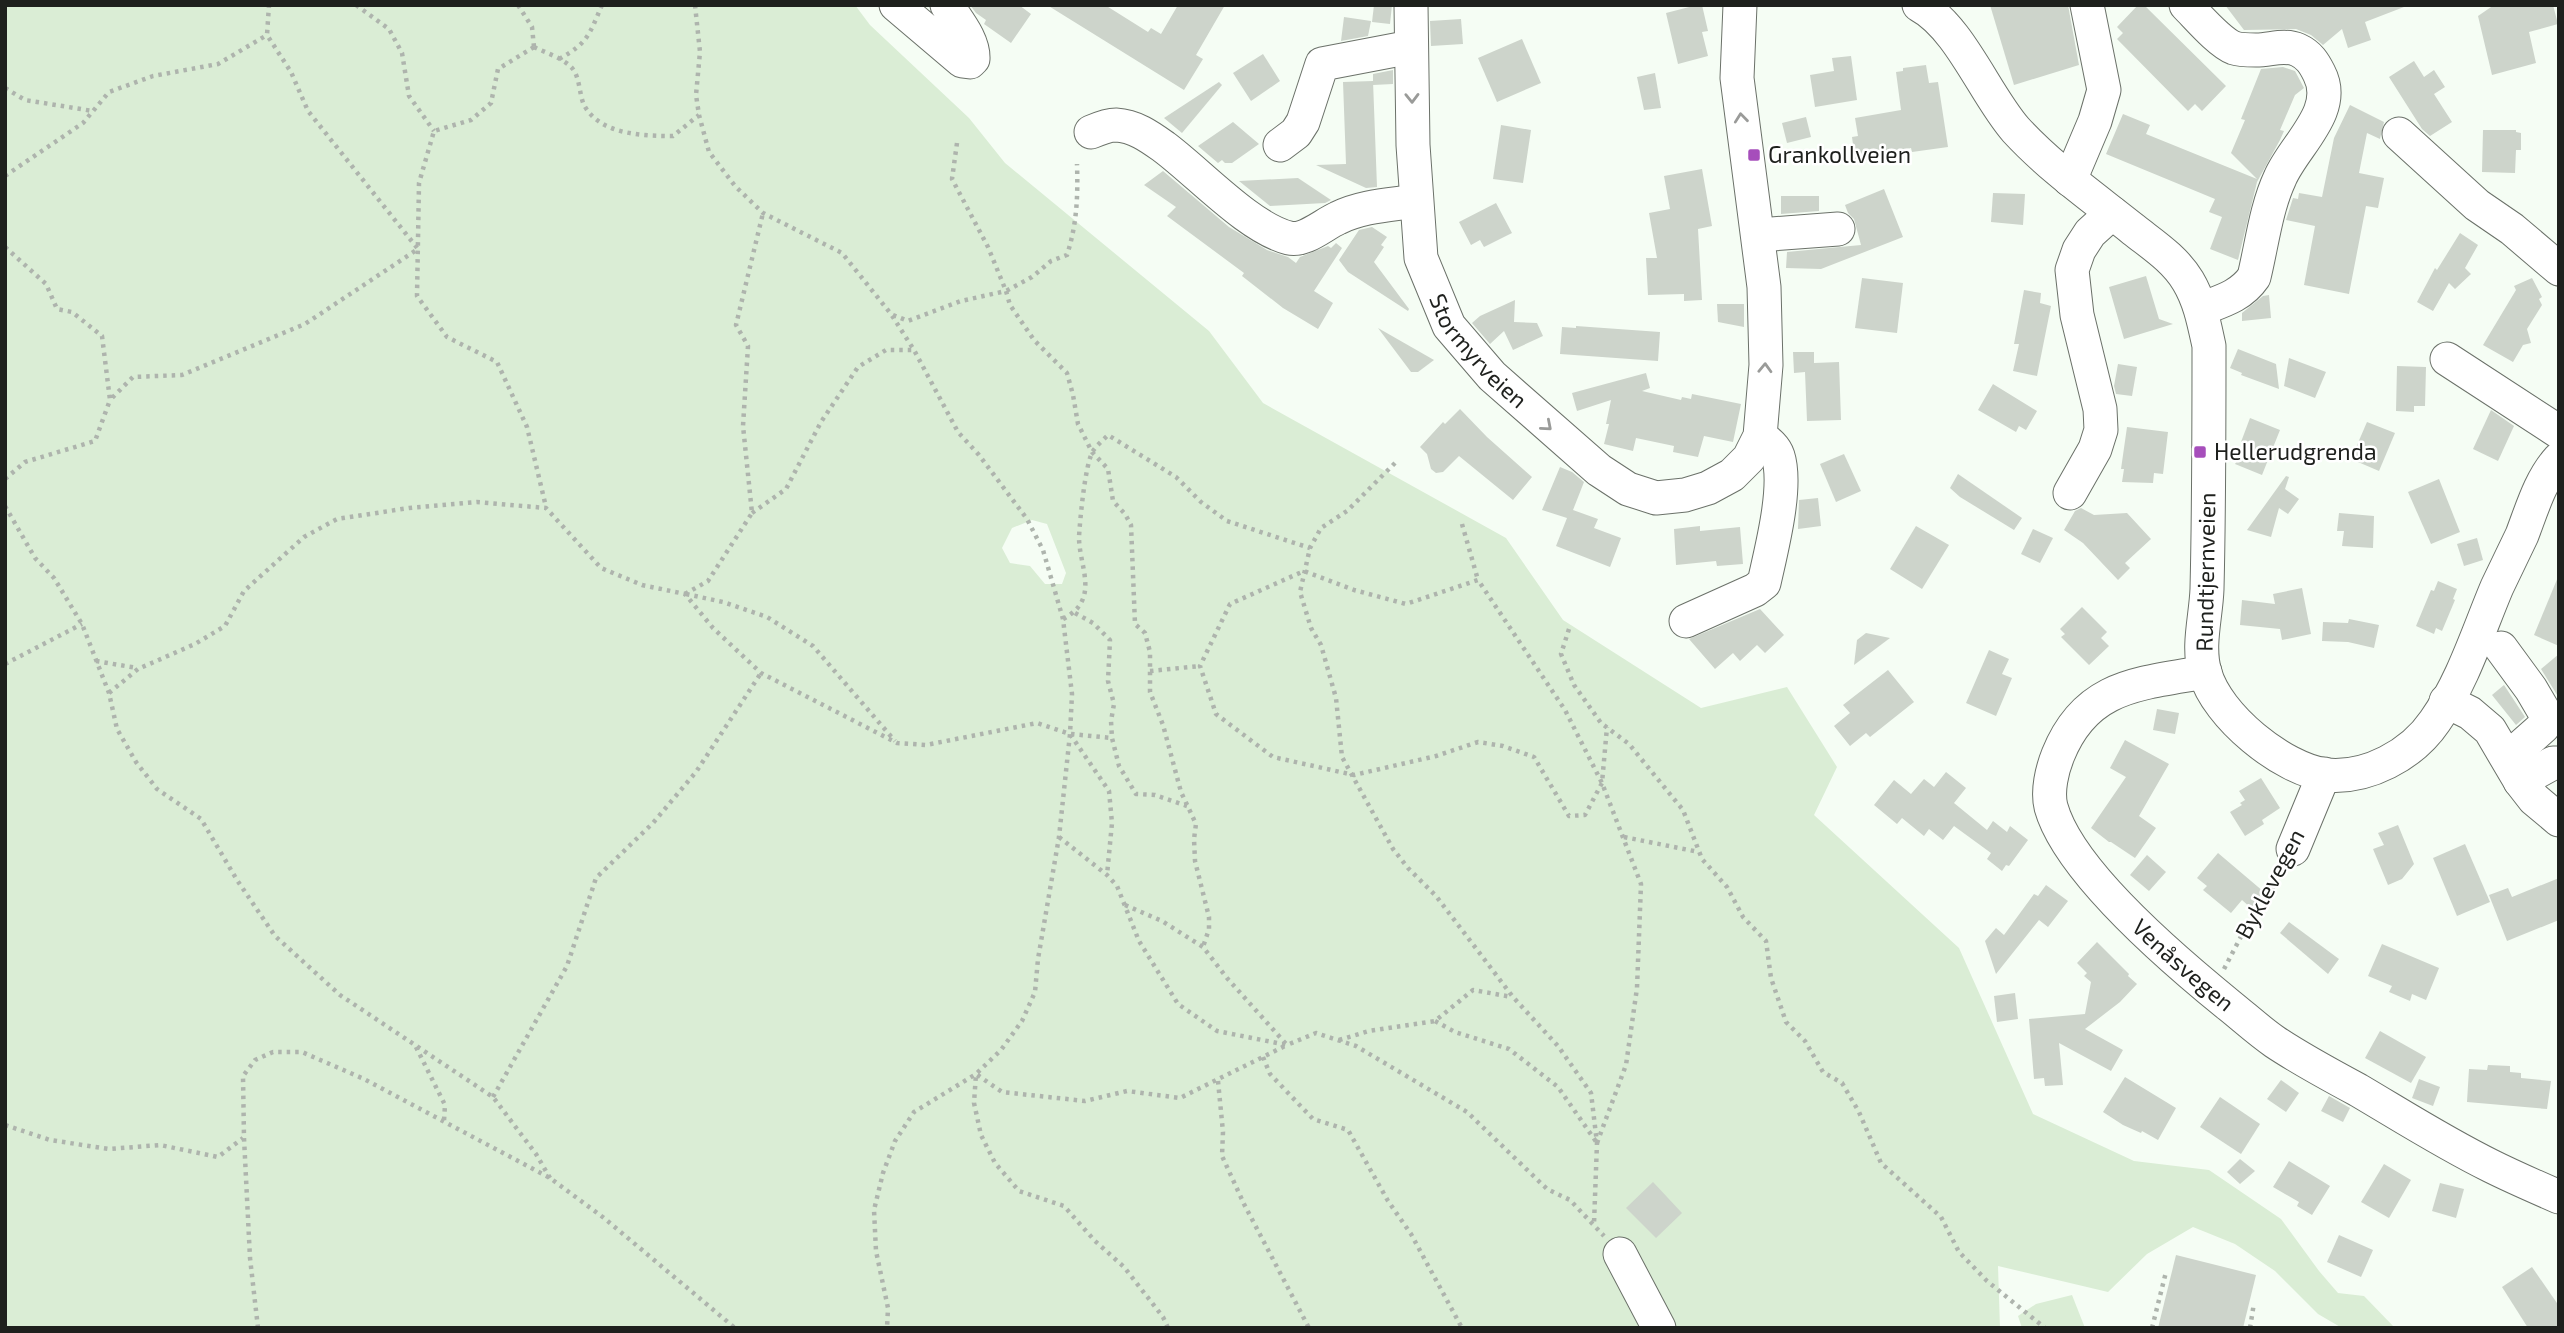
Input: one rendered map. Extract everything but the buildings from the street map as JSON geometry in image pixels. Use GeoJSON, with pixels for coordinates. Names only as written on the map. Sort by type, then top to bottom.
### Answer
{"type":"FeatureCollection","features":[{"type":"Feature","properties":{"kind":"street"},"geometry":{"type":"LineString","coordinates":[[896,5],[962,61],[970,62],[974,51],[947,5]]}},
{"type":"Feature","properties":{"kind":"street","name":"Stormyrveien"},"geometry":{"type":"LineString","coordinates":[[1411,5],[1416,201],[1421,258],[1449,326],[1492,376],[1599,470],[1628,489],[1657,498],[1685,495],[1708,488],[1732,475],[1749,458],[1760,436]]}},
{"type":"Feature","properties":{"kind":"street"},"geometry":{"type":"LineString","coordinates":[[1686,621],[1755,590],[1764,583],[1780,498],[1781,468],[1778,454],[1772,445],[1760,436],[1766,365],[1764,287],[1737,78],[1740,5]]}},
{"type":"Feature","properties":{"kind":"street","name":"Rundtjernveien"},"geometry":{"type":"LineString","coordinates":[[1919,5],[1946,29],[1997,106],[2017,130],[2070,180],[2169,258],[2188,280],[2201,309],[2208,346],[2207,593],[2202,639],[2205,672],[2211,688],[2232,717],[2252,737],[2302,768],[2324,774],[2361,773],[2398,757],[2427,732],[2476,642],[2541,505],[2559,459]]}},
{"type":"Feature","properties":{"kind":"street"},"geometry":{"type":"LineString","coordinates":[[2070,180],[2095,121],[2104,90],[2087,5]]}},
{"type":"Feature","properties":{"kind":"street"},"geometry":{"type":"LineString","coordinates":[[2186,5],[2209,29],[2234,48],[2257,50],[2289,47],[2305,53],[2314,63],[2325,90],[2324,104],[2304,141],[2279,178],[2254,277],[2239,294],[2201,309]]}},
{"type":"Feature","properties":{"kind":"street"},"geometry":{"type":"LineString","coordinates":[[1280,145],[1296,133],[1303,122],[1322,64],[1411,47]]}},
{"type":"Feature","properties":{"kind":"street"},"geometry":{"type":"LineString","coordinates":[[1091,132],[1114,125],[1144,133],[1185,163],[1246,215],[1266,228],[1292,239],[1305,236],[1339,217],[1361,209],[1416,201]]}},
{"type":"Feature","properties":{"kind":"street"},"geometry":{"type":"LineString","coordinates":[[2399,134],[2477,205],[2512,229],[2559,269]]}},
{"type":"Feature","properties":{"kind":"street"},"geometry":{"type":"LineString","coordinates":[[2070,492],[2095,449],[2101,430],[2094,379],[2077,315],[2072,270],[2079,250],[2090,233],[2112,213]]}},
{"type":"Feature","properties":{"kind":"street"},"geometry":{"type":"LineString","coordinates":[[1759,235],[1838,229]]}},
{"type":"Feature","properties":{"kind":"street"},"geometry":{"type":"LineString","coordinates":[[2447,359],[2559,432]]}},
{"type":"Feature","properties":{"kind":"street"},"geometry":{"type":"LineString","coordinates":[[2501,648],[2548,718],[2514,769]]}},
{"type":"Feature","properties":{"kind":"street","name":"Venåsvegen"},"geometry":{"type":"LineString","coordinates":[[2205,672],[2146,682],[2109,694],[2092,705],[2070,729],[2055,762],[2050,791],[2050,805],[2060,831],[2094,879],[2210,990],[2274,1042],[2490,1166],[2559,1197]]}},
{"type":"Feature","properties":{"kind":"street"},"geometry":{"type":"LineString","coordinates":[[2446,701],[2470,713],[2490,730],[2534,799],[2559,820]]}},
{"type":"Feature","properties":{"kind":"street"},"geometry":{"type":"LineString","coordinates":[[2514,769],[2559,763]]}},
{"type":"Feature","properties":{"kind":"street","name":"Byklevegen"},"geometry":{"type":"LineString","coordinates":[[2292,849],[2324,774]]}},
{"type":"Feature","properties":{"kind":"street"},"geometry":{"type":"LineString","coordinates":[[1620,1254],[1659,1328]]}},
{"type":"Feature","properties":{"kind":"path"},"geometry":{"type":"LineString","coordinates":[[269,5],[267,35],[291,72],[308,111],[418,249]]}},
{"type":"Feature","properties":{"kind":"path"},"geometry":{"type":"LineString","coordinates":[[356,5],[389,29],[402,54],[409,96],[434,131]]}},
{"type":"Feature","properties":{"kind":"path"},"geometry":{"type":"LineString","coordinates":[[518,5],[532,27],[534,47]]}},
{"type":"Feature","properties":{"kind":"path"},"geometry":{"type":"LineString","coordinates":[[559,59],[587,39],[601,5]]}},
{"type":"Feature","properties":{"kind":"path"},"geometry":{"type":"LineString","coordinates":[[695,5],[700,52],[696,95],[709,152],[736,186],[763,213],[842,253],[891,314],[914,350],[958,432],[1027,519],[1043,550],[1063,619],[1072,694],[1070,734],[1059,837],[1035,992],[1022,1021],[1001,1050],[976,1074],[914,1112],[895,1141],[883,1173],[874,1210],[876,1251],[888,1307],[887,1328]]}},
{"type":"Feature","properties":{"kind":"path"},"geometry":{"type":"LineString","coordinates":[[5,176],[83,123],[109,93],[153,76],[218,64],[267,35]]}},
{"type":"Feature","properties":{"kind":"path"},"geometry":{"type":"LineString","coordinates":[[434,131],[471,120],[491,103],[498,69],[534,47]]}},
{"type":"Feature","properties":{"kind":"path"},"geometry":{"type":"LineString","coordinates":[[534,47],[574,69],[584,105],[600,123],[637,135],[673,136],[699,116]]}},
{"type":"Feature","properties":{"kind":"path"},"geometry":{"type":"LineString","coordinates":[[5,89],[25,100],[93,111]]}},
{"type":"Feature","properties":{"kind":"path"},"geometry":{"type":"LineString","coordinates":[[434,131],[419,183],[417,296],[447,337],[497,362],[527,427],[546,508],[601,568],[642,585],[723,602],[767,617],[813,646],[897,743]]}},
{"type":"Feature","properties":{"kind":"path"},"geometry":{"type":"LineString","coordinates":[[957,143],[952,179],[988,247],[1010,305],[1034,340],[1067,373],[1078,424],[1092,452],[1108,469],[1114,501],[1131,525],[1135,624],[1145,633],[1150,652],[1150,692],[1163,725],[1175,774],[1196,824],[1195,861],[1209,917],[1209,929],[1203,947]]}},
{"type":"Feature","properties":{"kind":"path"},"geometry":{"type":"LineString","coordinates":[[891,314],[908,321],[961,301],[1006,290],[1032,278],[1051,261],[1067,255],[1074,233],[1078,201],[1077,164]]}},
{"type":"Feature","properties":{"kind":"path"},"geometry":{"type":"LineString","coordinates":[[752,513],[743,426],[748,346],[736,325],[763,213]]}},
{"type":"Feature","properties":{"kind":"path"},"geometry":{"type":"LineString","coordinates":[[5,247],[46,284],[57,309],[72,312],[102,336],[110,400]]}},
{"type":"Feature","properties":{"kind":"path"},"geometry":{"type":"LineString","coordinates":[[5,479],[24,462],[95,441],[110,400],[133,377],[182,376],[305,324],[418,249]]}},
{"type":"Feature","properties":{"kind":"path"},"geometry":{"type":"LineString","coordinates":[[685,594],[708,581],[752,513],[786,489],[821,422],[858,368],[886,351],[914,350]]}},
{"type":"Feature","properties":{"kind":"path"},"geometry":{"type":"LineString","coordinates":[[1063,619],[1075,613],[1082,601],[1087,576],[1079,539],[1086,480],[1092,452],[1108,435],[1176,477],[1201,502],[1227,521],[1310,548]]}},
{"type":"Feature","properties":{"kind":"path"},"geometry":{"type":"LineString","coordinates":[[1395,463],[1347,511],[1321,528],[1310,548],[1300,592],[1311,628],[1321,645],[1336,698],[1342,757],[1393,849],[1436,896],[1513,997],[1558,1046],[1591,1093],[1597,1143],[1594,1224]]}},
{"type":"Feature","properties":{"kind":"path"},"geometry":{"type":"LineString","coordinates":[[109,693],[138,668],[195,644],[225,626],[244,591],[304,537],[337,519],[408,508],[477,502],[546,508]]}},
{"type":"Feature","properties":{"kind":"path"},"geometry":{"type":"LineString","coordinates":[[5,506],[35,558],[54,578],[82,624],[109,693],[117,729],[136,762],[157,789],[201,819],[237,880],[275,936],[340,995],[493,1097],[536,1154],[550,1178]]}},
{"type":"Feature","properties":{"kind":"path"},"geometry":{"type":"LineString","coordinates":[[1462,524],[1478,580],[1565,710],[1602,783],[1641,884],[1637,988],[1626,1065],[1597,1143]]}},
{"type":"Feature","properties":{"kind":"path"},"geometry":{"type":"LineString","coordinates":[[1478,580],[1406,604],[1354,590],[1304,570],[1230,604],[1200,666],[1216,714],[1273,757],[1354,775],[1436,756],[1478,742],[1503,746],[1534,757],[1569,816],[1585,815],[1602,783],[1606,727]]}},
{"type":"Feature","properties":{"kind":"path"},"geometry":{"type":"LineString","coordinates":[[685,594],[713,628],[761,673],[897,743],[926,745],[1037,723],[1070,734],[1112,738]]}},
{"type":"Feature","properties":{"kind":"path"},"geometry":{"type":"LineString","coordinates":[[1075,613],[1093,623],[1110,640],[1108,681],[1114,704],[1112,738],[1119,766],[1136,793],[1155,795],[1188,807]]}},
{"type":"Feature","properties":{"kind":"path"},"geometry":{"type":"LineString","coordinates":[[5,664],[82,624]]}},
{"type":"Feature","properties":{"kind":"path"},"geometry":{"type":"LineString","coordinates":[[1569,629],[1560,654],[1574,685],[1601,723],[1629,744],[1683,810],[1702,859],[1727,887],[1743,917],[1766,941],[1771,978],[1786,1022],[1805,1041],[1823,1072],[1842,1083],[1859,1112],[1881,1163],[1941,1217],[1959,1252],[1987,1281],[2045,1328]]}},
{"type":"Feature","properties":{"kind":"path"},"geometry":{"type":"LineString","coordinates":[[96,660],[138,668]]}},
{"type":"Feature","properties":{"kind":"path"},"geometry":{"type":"LineString","coordinates":[[1150,671],[1200,666]]}},
{"type":"Feature","properties":{"kind":"path"},"geometry":{"type":"LineString","coordinates":[[493,1097],[567,966],[596,878],[653,823],[695,772],[761,673]]}},
{"type":"Feature","properties":{"kind":"path"},"geometry":{"type":"LineString","coordinates":[[1070,734],[1109,791],[1112,823],[1107,875]]}},
{"type":"Feature","properties":{"kind":"path"},"geometry":{"type":"LineString","coordinates":[[1059,837],[1107,875],[1117,887],[1139,941],[1178,1004],[1217,1031],[1287,1045]]}},
{"type":"Feature","properties":{"kind":"path"},"geometry":{"type":"LineString","coordinates":[[1623,837],[1699,852]]}},
{"type":"Feature","properties":{"kind":"path","name":"Byklevegen"},"geometry":{"type":"LineString","coordinates":[[2210,990],[2246,927],[2263,906],[2292,849]]}},
{"type":"Feature","properties":{"kind":"path"},"geometry":{"type":"LineString","coordinates":[[1125,905],[1162,921],[1203,947],[1287,1045]]}},
{"type":"Feature","properties":{"kind":"path"},"geometry":{"type":"LineString","coordinates":[[1338,1040],[1369,1031],[1435,1021],[1472,990],[1513,997]]}},
{"type":"Feature","properties":{"kind":"path"},"geometry":{"type":"LineString","coordinates":[[1435,1021],[1455,1032],[1509,1049],[1558,1087],[1597,1143]]}},
{"type":"Feature","properties":{"kind":"path"},"geometry":{"type":"LineString","coordinates":[[976,1074],[1002,1092],[1085,1101],[1127,1091],[1180,1098],[1316,1033],[1356,1046],[1467,1112],[1547,1189],[1570,1200],[1620,1254]]}},
{"type":"Feature","properties":{"kind":"path"},"geometry":{"type":"LineString","coordinates":[[416,1046],[444,1105],[444,1121]]}},
{"type":"Feature","properties":{"kind":"path"},"geometry":{"type":"LineString","coordinates":[[258,1328],[250,1258],[243,1076],[255,1060],[273,1052],[302,1052],[363,1079],[550,1178],[604,1218],[735,1328]]}},
{"type":"Feature","properties":{"kind":"path"},"geometry":{"type":"LineString","coordinates":[[1264,1058],[1270,1074],[1313,1119],[1348,1130],[1388,1201],[1411,1234],[1462,1328]]}},
{"type":"Feature","properties":{"kind":"path"},"geometry":{"type":"LineString","coordinates":[[976,1074],[974,1103],[981,1135],[995,1163],[1019,1191],[1064,1206],[1095,1241],[1124,1267],[1163,1317],[1168,1328]]}},
{"type":"Feature","properties":{"kind":"path"},"geometry":{"type":"LineString","coordinates":[[1218,1081],[1223,1132],[1222,1156],[1309,1328]]}},
{"type":"Feature","properties":{"kind":"path"},"geometry":{"type":"LineString","coordinates":[[6,1126],[50,1140],[109,1149],[160,1145],[218,1157],[244,1138]]}},
{"type":"Feature","properties":{"kind":"path"},"geometry":{"type":"LineString","coordinates":[[2152,1328],[2166,1272]]}},
{"type":"Feature","properties":{"kind":"path"},"geometry":{"type":"LineString","coordinates":[[2250,1328],[2254,1303]]}},
{"type":"Feature","properties":{"kind":"green space"},"geometry":{"type":"Polygon","coordinates":[[[5,5],[855,5],[870,25],[969,118],[1005,163],[1209,331],[1263,403],[1506,538],[1563,620],[1701,708],[1787,687],[1837,767],[1814,815],[1959,948],[2033,1114],[2134,1161],[2209,1170],[2281,1219],[2338,1293],[2364,1296],[2395,1328],[2342,1328],[2318,1314],[2275,1271],[2235,1244],[2193,1227],[2147,1254],[2108,1292],[1998,1266],[2000,1328],[5,1328],[5,5]],[[1032,520],[1012,528],[1002,548],[1010,563],[1030,566],[1045,584],[1062,584],[1066,573],[1047,524],[1032,520]]]}},
{"type":"Feature","properties":{"kind":"green space"},"geometry":{"type":"Polygon","coordinates":[[[2072,1295],[2085,1328],[2022,1328],[2018,1316],[2036,1304],[2072,1295]]]}},
{"type":"Feature","properties":{"kind":"place","name":"Grankollveien"},"geometry":{"type":"Point","coordinates":[1754,155]}},
{"type":"Feature","properties":{"kind":"place","name":"Hellerudgrenda"},"geometry":{"type":"Point","coordinates":[2200,452]}}]}
